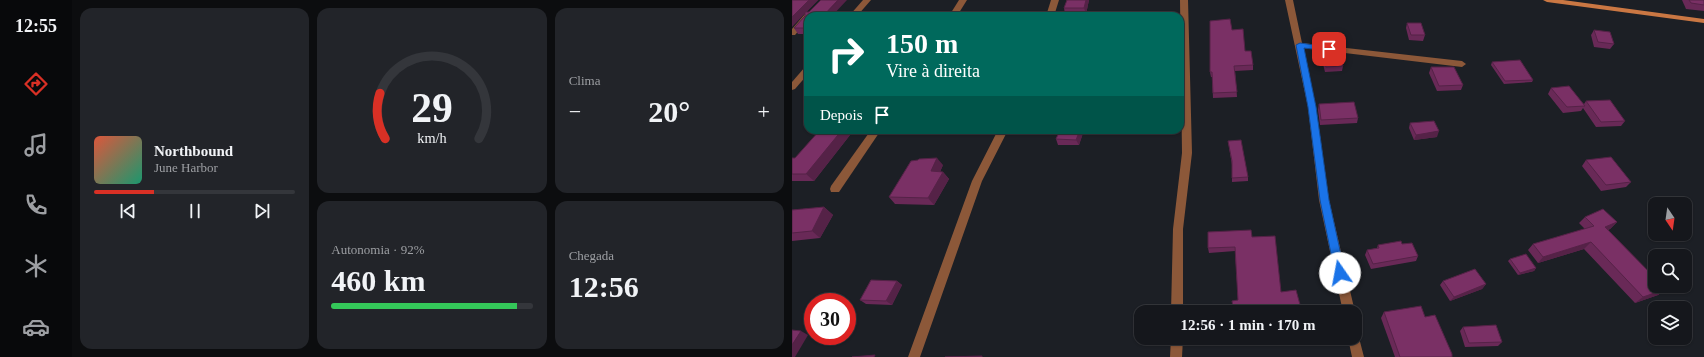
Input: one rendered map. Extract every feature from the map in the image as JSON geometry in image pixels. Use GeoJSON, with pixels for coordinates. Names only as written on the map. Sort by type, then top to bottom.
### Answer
{"type":"FeatureCollection","features":[{"type":"Feature","properties":{"kind":"street"},"geometry":{"type":"LineString","coordinates":[[856,12],[867,0]]}},
{"type":"Feature","properties":{"kind":"street"},"geometry":{"type":"LineString","coordinates":[[956,12],[963,0]]}},
{"type":"Feature","properties":{"kind":"street"},"geometry":{"type":"LineString","coordinates":[[1051,12],[1055,0]]}},
{"type":"Feature","properties":{"kind":"street"},"geometry":{"type":"LineString","coordinates":[[1177,305],[1178,229],[1187,154],[1184,0]]}},
{"type":"Feature","properties":{"kind":"street"},"geometry":{"type":"LineString","coordinates":[[1290,0],[1312,107],[1324,200],[1347,305]]}},
{"type":"Feature","properties":{"kind":"street"},"geometry":{"type":"LineString","coordinates":[[1547,0],[1704,21]]}},
{"type":"Feature","properties":{"kind":"street"},"geometry":{"type":"LineString","coordinates":[[792,32],[804,20]]}},
{"type":"Feature","properties":{"kind":"street"},"geometry":{"type":"LineString","coordinates":[[1300,45],[1462,64]]}},
{"type":"Feature","properties":{"kind":"street"},"geometry":{"type":"LineString","coordinates":[[792,88],[804,74]]}},
{"type":"Feature","properties":{"kind":"street"},"geometry":{"type":"LineString","coordinates":[[835,189],[873,134]]}},
{"type":"Feature","properties":{"kind":"street"},"geometry":{"type":"LineString","coordinates":[[914,357],[977,181],[1001,134]]}},
{"type":"Feature","properties":{"kind":"street"},"geometry":{"type":"LineString","coordinates":[[1176,345],[1176,357]]}},
{"type":"Feature","properties":{"kind":"street"},"geometry":{"type":"LineString","coordinates":[[1355,345],[1358,357]]}},
{"type":"Feature","properties":{"kind":"building"},"geometry":{"type":"Polygon","coordinates":[[[792,0],[809,0],[792,17],[792,0]]]}},
{"type":"Feature","properties":{"kind":"building"},"geometry":{"type":"Polygon","coordinates":[[[821,0],[838,0],[827,12],[809,12],[821,0]]]}},
{"type":"Feature","properties":{"kind":"building"},"geometry":{"type":"Polygon","coordinates":[[[1067,0],[1086,0],[1084,8],[1064,8],[1067,0]]]}},
{"type":"Feature","properties":{"kind":"building"},"geometry":{"type":"Polygon","coordinates":[[[1689,0],[1704,0],[1704,5],[1691,3],[1689,0]]]}},
{"type":"Feature","properties":{"kind":"building"},"geometry":{"type":"Polygon","coordinates":[[[804,17],[804,28],[794,28],[804,17]]]}},
{"type":"Feature","properties":{"kind":"building"},"geometry":{"type":"Polygon","coordinates":[[[1230,19],[1232,30],[1243,29],[1245,51],[1251,51],[1253,65],[1234,66],[1237,92],[1213,93],[1212,72],[1210,72],[1210,21],[1230,19]]]}},
{"type":"Feature","properties":{"kind":"building"},"geometry":{"type":"Polygon","coordinates":[[[1407,23],[1421,23],[1425,35],[1411,35],[1407,23]]]}},
{"type":"Feature","properties":{"kind":"building"},"geometry":{"type":"Polygon","coordinates":[[[1594,30],[1610,32],[1614,44],[1598,42],[1594,30]]]}},
{"type":"Feature","properties":{"kind":"building"},"geometry":{"type":"Polygon","coordinates":[[[1339,54],[1343,66],[1326,67],[1323,55],[1339,54]]]}},
{"type":"Feature","properties":{"kind":"building"},"geometry":{"type":"Polygon","coordinates":[[[1520,60],[1533,80],[1505,81],[1492,62],[1520,60]]]}},
{"type":"Feature","properties":{"kind":"building"},"geometry":{"type":"Polygon","coordinates":[[[1431,67],[1454,67],[1463,85],[1439,86],[1431,67]]]}},
{"type":"Feature","properties":{"kind":"building"},"geometry":{"type":"Polygon","coordinates":[[[1569,86],[1585,106],[1567,107],[1551,88],[1569,86]]]}},
{"type":"Feature","properties":{"kind":"building"},"geometry":{"type":"Polygon","coordinates":[[[1610,100],[1625,121],[1601,122],[1586,101],[1610,100]]]}},
{"type":"Feature","properties":{"kind":"building"},"geometry":{"type":"Polygon","coordinates":[[[1354,102],[1358,118],[1321,120],[1319,104],[1354,102]]]}},
{"type":"Feature","properties":{"kind":"building"},"geometry":{"type":"Polygon","coordinates":[[[1434,121],[1439,131],[1416,135],[1410,123],[1434,121]]]}},
{"type":"Feature","properties":{"kind":"building"},"geometry":{"type":"Polygon","coordinates":[[[816,134],[839,134],[806,174],[792,174],[792,158],[795,158],[816,134]]]}},
{"type":"Feature","properties":{"kind":"building"},"geometry":{"type":"Polygon","coordinates":[[[1058,134],[1078,134],[1076,140],[1056,139],[1058,134]]]}},
{"type":"Feature","properties":{"kind":"building"},"geometry":{"type":"Polygon","coordinates":[[[1241,140],[1248,177],[1232,178],[1232,161],[1228,141],[1241,140]]]}},
{"type":"Feature","properties":{"kind":"building"},"geometry":{"type":"Polygon","coordinates":[[[1611,157],[1631,182],[1606,185],[1586,160],[1611,157]]]}},
{"type":"Feature","properties":{"kind":"building"},"geometry":{"type":"Polygon","coordinates":[[[937,158],[931,171],[943,172],[928,198],[889,197],[911,161],[937,158]]]}},
{"type":"Feature","properties":{"kind":"building"},"geometry":{"type":"Polygon","coordinates":[[[824,207],[812,231],[792,233],[792,210],[824,207]]]}},
{"type":"Feature","properties":{"kind":"building"},"geometry":{"type":"Polygon","coordinates":[[[1603,209],[1617,222],[1605,227],[1648,271],[1648,293],[1654,293],[1643,297],[1591,242],[1543,257],[1533,244],[1594,226],[1585,217],[1603,209]]]}},
{"type":"Feature","properties":{"kind":"building"},"geometry":{"type":"Polygon","coordinates":[[[1251,230],[1252,237],[1275,236],[1281,292],[1296,290],[1300,305],[1233,305],[1232,301],[1238,300],[1235,247],[1208,248],[1208,232],[1251,230]]]}},
{"type":"Feature","properties":{"kind":"building"},"geometry":{"type":"Polygon","coordinates":[[[1401,241],[1402,244],[1412,243],[1418,256],[1373,264],[1367,250],[1379,248],[1378,245],[1401,241]]]}},
{"type":"Feature","properties":{"kind":"building"},"geometry":{"type":"Polygon","coordinates":[[[1526,254],[1536,268],[1520,273],[1510,259],[1526,254]]]}},
{"type":"Feature","properties":{"kind":"building"},"geometry":{"type":"Polygon","coordinates":[[[1475,269],[1486,284],[1454,297],[1443,281],[1475,269]]]}},
{"type":"Feature","properties":{"kind":"building"},"geometry":{"type":"Polygon","coordinates":[[[871,280],[897,281],[886,301],[860,300],[871,280]]]}},
{"type":"Feature","properties":{"kind":"building"},"geometry":{"type":"Polygon","coordinates":[[[1421,306],[1425,317],[1435,315],[1452,357],[1400,357],[1384,312],[1421,306]]]}},
{"type":"Feature","properties":{"kind":"building"},"geometry":{"type":"Polygon","coordinates":[[[1496,325],[1502,342],[1469,343],[1463,327],[1496,325]]]}},
{"type":"Feature","properties":{"kind":"building"},"geometry":{"type":"Polygon","coordinates":[[[792,330],[801,331],[792,345],[792,330]]]}},
{"type":"Feature","properties":{"kind":"building"},"geometry":{"type":"Polygon","coordinates":[[[875,355],[874,357],[852,357],[875,355]]]}},
{"type":"Feature","properties":{"kind":"building"},"geometry":{"type":"Polygon","coordinates":[[[982,356],[982,357],[945,357],[982,356]]]}},
{"type":"Feature","properties":{"kind":"route"},"geometry":{"type":"LineString","coordinates":[[1329,49],[1300,45],[1312,107],[1324,200],[1340,273]]}}]}
